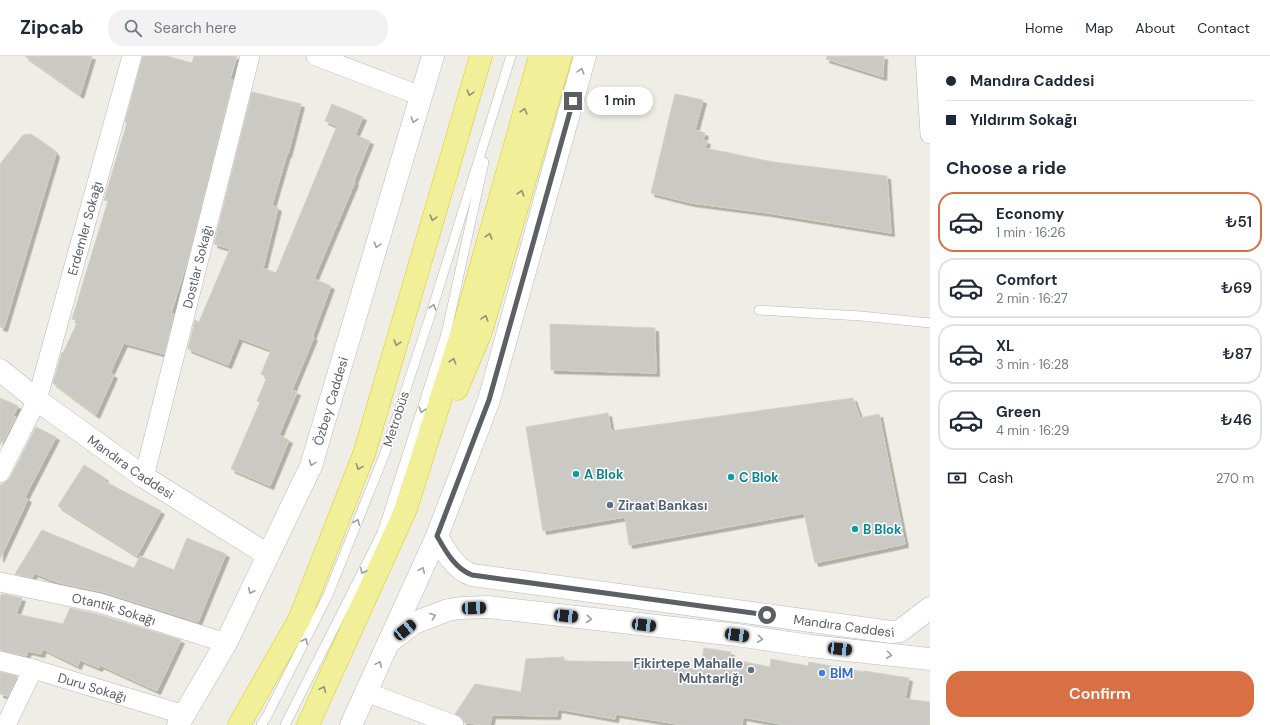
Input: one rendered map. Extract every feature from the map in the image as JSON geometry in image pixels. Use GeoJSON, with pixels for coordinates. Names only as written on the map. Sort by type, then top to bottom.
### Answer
{"type":"FeatureCollection","features":[{"type":"Feature","properties":{"kind":"highway"},"geometry":{"type":"LineString","coordinates":[[239,725],[299,620],[364,454],[480,56]]}},
{"type":"Feature","properties":{"kind":"highway"},"geometry":{"type":"LineString","coordinates":[[406,510],[466,319],[540,56]]}},
{"type":"Feature","properties":{"kind":"highway"},"geometry":{"type":"LineString","coordinates":[[308,725],[406,510],[481,332],[561,56]]}},
{"type":"Feature","properties":{"kind":"main road","name":"Özbey Caddesi"},"geometry":{"type":"LineString","coordinates":[[181,720],[226,643],[311,466],[433,56]]}},
{"type":"Feature","properties":{"kind":"main road"},"geometry":{"type":"LineString","coordinates":[[351,725],[437,536],[489,400],[585,56]]}},
{"type":"Feature","properties":{"kind":"main road","name":"Mandıra Caddesi"},"geometry":{"type":"LineString","coordinates":[[0,370],[37,400],[144,477],[268,556]]}},
{"type":"Feature","properties":{"kind":"main road","name":"Mandıra Caddesi"},"geometry":{"type":"LineString","coordinates":[[437,536],[448,555],[465,573],[472,575],[891,632],[900,631],[924,614]]}},
{"type":"Feature","properties":{"kind":"main road","name":"Mandıra Caddesi"},"geometry":{"type":"LineString","coordinates":[[388,644],[414,623],[427,618],[454,609],[488,607],[737,635],[810,646],[930,659]]}},
{"type":"Feature","properties":{"kind":"main road"},"geometry":{"type":"LineString","coordinates":[[924,614],[914,627],[914,643],[918,650],[930,659]]}},
{"type":"Feature","properties":{"kind":"street","name":"Erdemler Sokağı"},"geometry":{"type":"LineString","coordinates":[[0,473],[37,400],[132,56]]}},
{"type":"Feature","properties":{"kind":"street","name":"Dostlar Sokağı"},"geometry":{"type":"LineString","coordinates":[[144,477],[250,56]]}},
{"type":"Feature","properties":{"kind":"street"},"geometry":{"type":"LineString","coordinates":[[316,56],[421,96]]}},
{"type":"Feature","properties":{"kind":"street"},"geometry":{"type":"LineString","coordinates":[[925,56],[930,134]]}},
{"type":"Feature","properties":{"kind":"street","name":"Otantik Sokağı"},"geometry":{"type":"LineString","coordinates":[[0,582],[100,602],[226,643]]}},
{"type":"Feature","properties":{"kind":"street","name":"Duru Sokağı"},"geometry":{"type":"LineString","coordinates":[[0,661],[33,669],[181,720]]}},
{"type":"Feature","properties":{"kind":"street"},"geometry":{"type":"LineString","coordinates":[[6,725],[33,669]]}},
{"type":"Feature","properties":{"kind":"street"},"geometry":{"type":"LineString","coordinates":[[366,692],[454,725]]}},
{"type":"Feature","properties":{"kind":"lane","name":"Metrobüs"},"geometry":{"type":"LineString","coordinates":[[261,725],[267,716],[328,595],[385,453],[431,313],[498,100],[510,56]]}},
{"type":"Feature","properties":{"kind":"lane","name":"Metrobüs"},"geometry":{"type":"LineString","coordinates":[[285,725],[382,533],[446,334],[498,100]]}},
{"type":"Feature","properties":{"kind":"lane"},"geometry":{"type":"LineString","coordinates":[[759,310],[862,316],[930,323]]}},
{"type":"Feature","properties":{"kind":"building"},"geometry":{"type":"Polygon","coordinates":[[[25,56],[92,56],[80,95],[25,56]]]}},
{"type":"Feature","properties":{"kind":"building"},"geometry":{"type":"Polygon","coordinates":[[[143,56],[167,56],[192,63],[194,56],[237,56],[230,79],[233,80],[188,259],[171,313],[174,314],[164,354],[124,343],[110,373],[114,375],[96,415],[53,383],[62,352],[63,353],[78,321],[72,319],[108,201],[104,200],[127,123],[125,122],[143,56]]]}},
{"type":"Feature","properties":{"kind":"building"},"geometry":{"type":"Polygon","coordinates":[[[827,56],[884,56],[883,77],[826,59],[827,56]]]}},
{"type":"Feature","properties":{"kind":"building"},"geometry":{"type":"Polygon","coordinates":[[[252,92],[301,104],[288,154],[272,205],[278,208],[263,268],[276,273],[337,126],[325,121],[332,104],[363,117],[355,135],[370,141],[354,181],[355,182],[314,279],[331,286],[312,337],[314,337],[292,390],[297,392],[279,435],[289,440],[270,486],[231,469],[260,402],[257,401],[267,377],[261,374],[271,350],[239,338],[228,365],[188,349],[195,320],[199,322],[230,249],[214,244],[252,92]]]}},
{"type":"Feature","properties":{"kind":"building"},"geometry":{"type":"Polygon","coordinates":[[[675,94],[703,100],[695,130],[705,133],[703,140],[707,141],[705,148],[773,162],[887,176],[891,233],[768,213],[691,203],[651,193],[675,94]]]}},
{"type":"Feature","properties":{"kind":"building"},"geometry":{"type":"Polygon","coordinates":[[[31,134],[53,149],[56,154],[4,328],[0,327],[0,164],[23,135],[31,134]]]}},
{"type":"Feature","properties":{"kind":"building"},"geometry":{"type":"Polygon","coordinates":[[[550,324],[655,328],[656,373],[551,370],[550,324]]]}},
{"type":"Feature","properties":{"kind":"building"},"geometry":{"type":"Polygon","coordinates":[[[0,398],[18,406],[13,416],[16,417],[0,445],[0,398]]]}},
{"type":"Feature","properties":{"kind":"building","name":"C Blok"},"geometry":{"type":"Polygon","coordinates":[[[853,398],[860,418],[879,414],[905,544],[815,563],[804,513],[629,545],[625,517],[543,531],[526,427],[608,413],[611,431],[853,398]]]}},
{"type":"Feature","properties":{"kind":"building"},"geometry":{"type":"Polygon","coordinates":[[[36,427],[56,437],[25,497],[28,499],[0,559],[0,485],[10,478],[36,427]]]}},
{"type":"Feature","properties":{"kind":"building"},"geometry":{"type":"Polygon","coordinates":[[[84,465],[105,478],[104,481],[161,511],[137,556],[58,506],[84,465]]]}},
{"type":"Feature","properties":{"kind":"building"},"geometry":{"type":"Polygon","coordinates":[[[42,530],[134,568],[140,556],[174,570],[187,538],[226,554],[198,622],[103,592],[60,583],[34,573],[32,578],[15,574],[42,530]]]}},
{"type":"Feature","properties":{"kind":"building"},"geometry":{"type":"Polygon","coordinates":[[[2,594],[22,598],[16,614],[63,624],[70,608],[97,614],[181,640],[157,691],[100,665],[99,668],[80,660],[78,666],[43,649],[41,654],[28,651],[26,656],[0,650],[0,597],[2,594]]]}},
{"type":"Feature","properties":{"kind":"building"},"geometry":{"type":"Polygon","coordinates":[[[704,648],[731,652],[730,659],[770,667],[771,659],[808,666],[809,662],[909,678],[905,699],[930,702],[930,725],[786,725],[743,717],[742,725],[683,725],[616,714],[615,719],[558,709],[557,716],[492,715],[490,725],[481,725],[464,722],[462,718],[455,714],[475,684],[521,692],[526,659],[564,657],[564,661],[644,662],[700,670],[704,648]]]}},
{"type":"Feature","properties":{"kind":"building"},"geometry":{"type":"Polygon","coordinates":[[[0,672],[17,676],[8,696],[0,694],[0,672]]]}},
{"type":"Feature","properties":{"kind":"place","name":"A Blok"},"geometry":{"type":"Point","coordinates":[576,474]}},
{"type":"Feature","properties":{"kind":"place","name":"C Blok"},"geometry":{"type":"Point","coordinates":[731,477]}},
{"type":"Feature","properties":{"kind":"place","name":"Ziraat Bankası"},"geometry":{"type":"Point","coordinates":[610,505]}},
{"type":"Feature","properties":{"kind":"place","name":"B Blok"},"geometry":{"type":"Point","coordinates":[855,529]}},
{"type":"Feature","properties":{"kind":"place","name":"Fikirtepe Mahalle Muhtarlığı"},"geometry":{"type":"Point","coordinates":[751,670]}},
{"type":"Feature","properties":{"kind":"place","name":"BİM"},"geometry":{"type":"Point","coordinates":[822,673]}},
{"type":"Feature","properties":{"kind":"route"},"geometry":{"type":"LineString","coordinates":[[573,101],[489,400],[437,536],[448,555],[465,573],[472,575],[767,615]]}}]}
